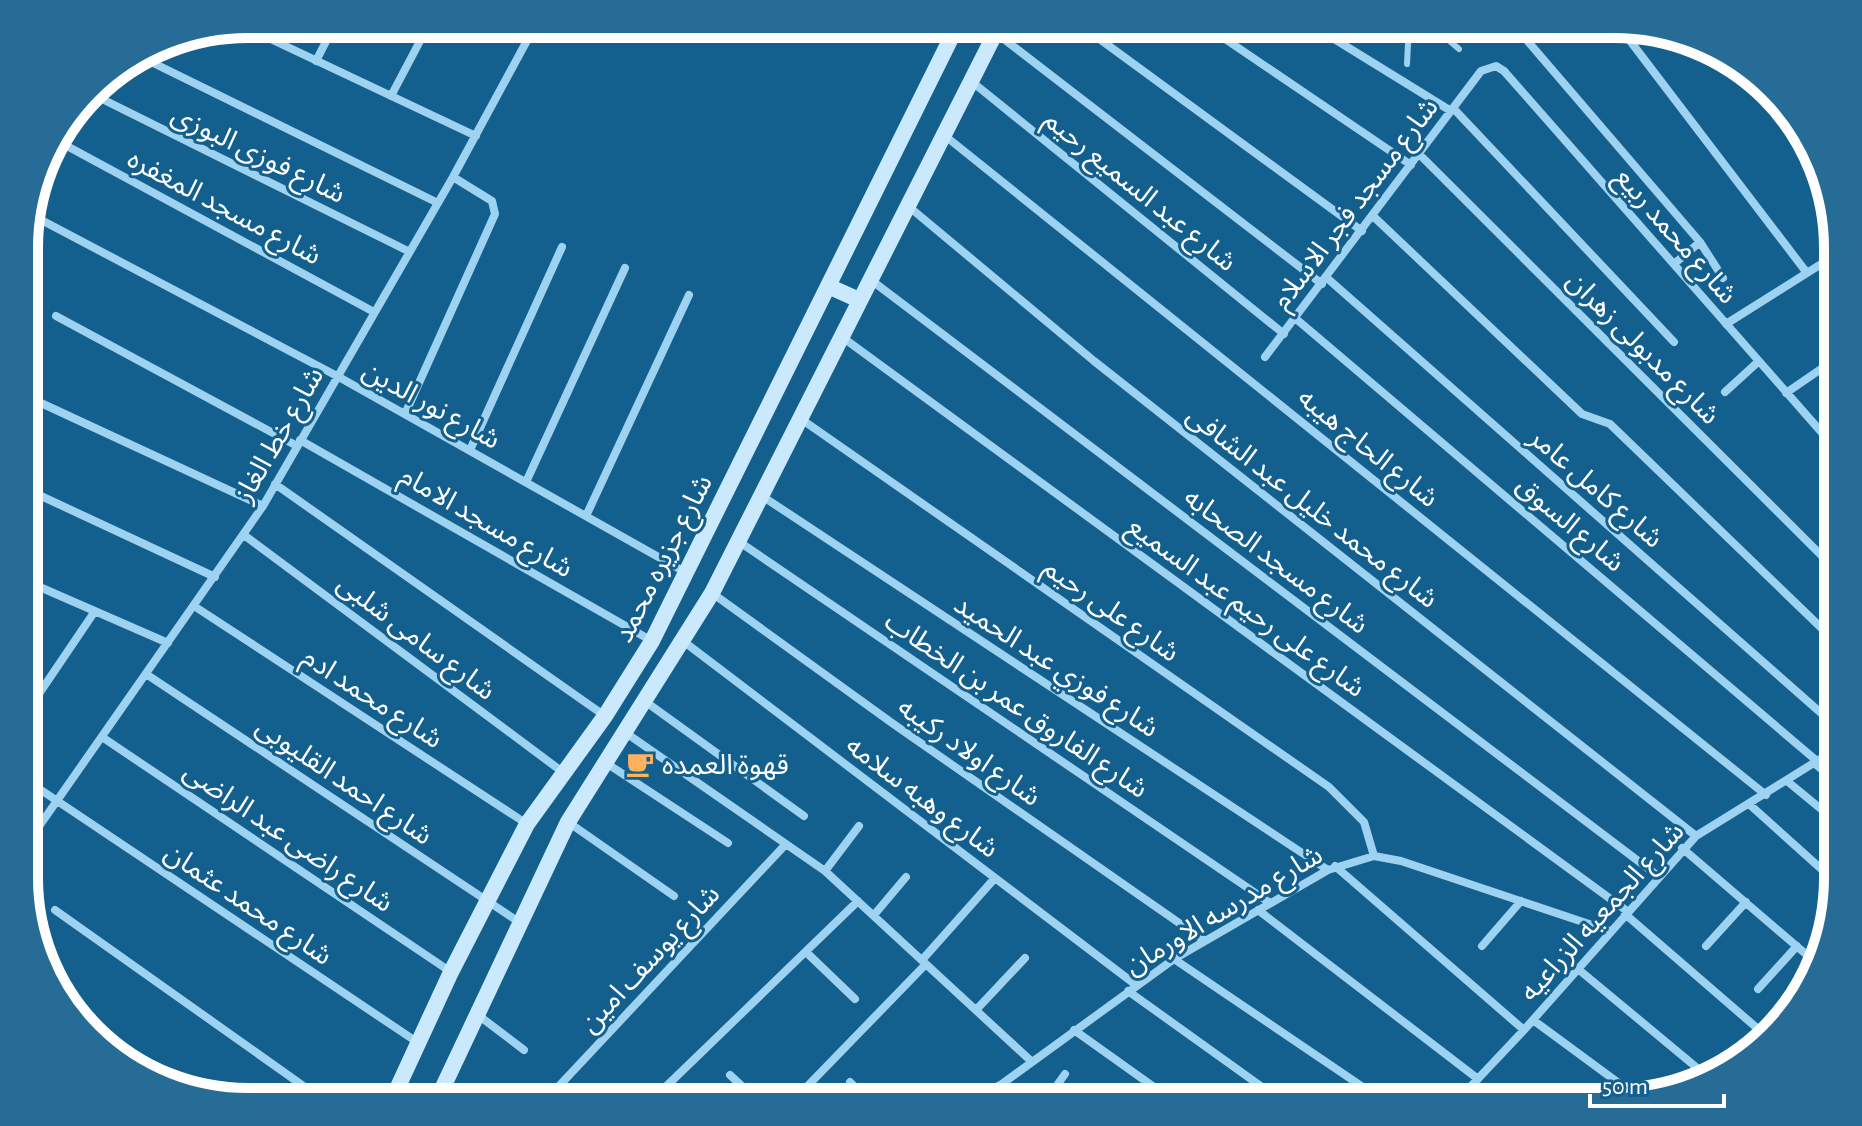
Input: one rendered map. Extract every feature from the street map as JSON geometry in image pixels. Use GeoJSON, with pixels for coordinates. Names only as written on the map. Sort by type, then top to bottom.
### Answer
{"type":"FeatureCollection","features":[{"type":"Feature","properties":{"kind":"main road","name":"شارع جزيره محمد"},"geometry":{"type":"LineString","coordinates":[[397,1088],[451,972],[527,824],[605,716],[652,641],[951,38]]}},
{"type":"Feature","properties":{"kind":"main road","name":"شارع جزيره محمد"},"geometry":{"type":"LineString","coordinates":[[443,1088],[568,822],[712,593],[993,38]]}},
{"type":"Feature","properties":{"kind":"main road"},"geometry":{"type":"LineString","coordinates":[[828,286],[859,300]]}},
{"type":"Feature","properties":{"kind":"street"},"geometry":{"type":"LineString","coordinates":[[268,38],[476,136]]}},
{"type":"Feature","properties":{"kind":"street"},"geometry":{"type":"LineString","coordinates":[[316,61],[328,38]]}},
{"type":"Feature","properties":{"kind":"street"},"geometry":{"type":"LineString","coordinates":[[391,96],[422,38]]}},
{"type":"Feature","properties":{"kind":"street","name":"شارع خط الغاز"},"geometry":{"type":"LineString","coordinates":[[38,828],[263,506],[453,177],[528,38]]}},
{"type":"Feature","properties":{"kind":"street","name":"شارع كامل عامر"},"geometry":{"type":"LineString","coordinates":[[1011,38],[1324,281],[1824,716]]}},
{"type":"Feature","properties":{"kind":"street"},"geometry":{"type":"LineString","coordinates":[[1098,38],[1362,231]]}},
{"type":"Feature","properties":{"kind":"street"},"geometry":{"type":"LineString","coordinates":[[1224,38],[1411,165]]}},
{"type":"Feature","properties":{"kind":"street"},"geometry":{"type":"LineString","coordinates":[[1333,38],[1452,110],[1674,342]]}},
{"type":"Feature","properties":{"kind":"street","name":"شارع محمد ربيع"},"geometry":{"type":"LineString","coordinates":[[1525,38],[1700,242],[1723,278]]}},
{"type":"Feature","properties":{"kind":"street"},"geometry":{"type":"LineString","coordinates":[[1629,39],[1807,273]]}},
{"type":"Feature","properties":{"kind":"street"},"geometry":{"type":"LineString","coordinates":[[151,62],[438,203]]}},
{"type":"Feature","properties":{"kind":"street","name":"شارع محمد ربيع"},"geometry":{"type":"LineString","coordinates":[[1478,75],[1491,66],[1504,71],[1824,435]]}},
{"type":"Feature","properties":{"kind":"street","name":"شارع مسجد فجر الاسلام"},"geometry":{"type":"LineString","coordinates":[[1265,357],[1478,75]]}},
{"type":"Feature","properties":{"kind":"street","name":"شارع عبد السميع رحيم"},"geometry":{"type":"LineString","coordinates":[[971,81],[1284,334]]}},
{"type":"Feature","properties":{"kind":"street","name":"شارع فوزى البوزى"},"geometry":{"type":"LineString","coordinates":[[101,99],[408,251]]}},
{"type":"Feature","properties":{"kind":"street","name":"شارع الحاج هيبه"},"geometry":{"type":"LineString","coordinates":[[944,134],[1766,795]]}},
{"type":"Feature","properties":{"kind":"street","name":"شارع مسجد المغفره"},"geometry":{"type":"LineString","coordinates":[[65,145],[374,312]]}},
{"type":"Feature","properties":{"kind":"street","name":"شارع مدبولى زهران"},"geometry":{"type":"LineString","coordinates":[[1419,154],[1824,558]]}},
{"type":"Feature","properties":{"kind":"street"},"geometry":{"type":"LineString","coordinates":[[405,414],[495,214],[492,201],[453,177]]}},
{"type":"Feature","properties":{"kind":"street","name":"شارع محمد خليل عبد الشافى"},"geometry":{"type":"LineString","coordinates":[[907,206],[1094,361],[1696,836]]}},
{"type":"Feature","properties":{"kind":"street"},"geometry":{"type":"LineString","coordinates":[[1373,216],[1582,414],[1610,424],[1824,630]]}},
{"type":"Feature","properties":{"kind":"street","name":"شارع نور الدين"},"geometry":{"type":"LineString","coordinates":[[40,219],[337,376],[685,572]]}},
{"type":"Feature","properties":{"kind":"street"},"geometry":{"type":"LineString","coordinates":[[1674,264],[1700,242]]}},
{"type":"Feature","properties":{"kind":"street"},"geometry":{"type":"LineString","coordinates":[[470,450],[562,247]]}},
{"type":"Feature","properties":{"kind":"street"},"geometry":{"type":"LineString","coordinates":[[1726,324],[1824,262]]}},
{"type":"Feature","properties":{"kind":"street"},"geometry":{"type":"LineString","coordinates":[[526,482],[625,268]]}},
{"type":"Feature","properties":{"kind":"street","name":"شارع مسجد الصحابه"},"geometry":{"type":"LineString","coordinates":[[870,280],[1658,876]]}},
{"type":"Feature","properties":{"kind":"street"},"geometry":{"type":"LineString","coordinates":[[586,516],[689,295]]}},
{"type":"Feature","properties":{"kind":"street","name":"شارع مسجد الامام"},"geometry":{"type":"LineString","coordinates":[[56,316],[299,443],[652,641]]}},
{"type":"Feature","properties":{"kind":"street","name":"شارع السوق"},"geometry":{"type":"LineString","coordinates":[[1295,318],[1824,770]]}},
{"type":"Feature","properties":{"kind":"street","name":"شارع على رحيم عبد السميع"},"geometry":{"type":"LineString","coordinates":[[842,336],[1626,912],[1759,1029]]}},
{"type":"Feature","properties":{"kind":"street"},"geometry":{"type":"LineString","coordinates":[[1725,392],[1759,361]]}},
{"type":"Feature","properties":{"kind":"street"},"geometry":{"type":"LineString","coordinates":[[1786,393],[1824,367]]}},
{"type":"Feature","properties":{"kind":"street"},"geometry":{"type":"LineString","coordinates":[[38,402],[263,506]]}},
{"type":"Feature","properties":{"kind":"street","name":"شارع على رحيم"},"geometry":{"type":"LineString","coordinates":[[800,419],[1329,787],[1364,822],[1374,856]]}},
{"type":"Feature","properties":{"kind":"street"},"geometry":{"type":"LineString","coordinates":[[275,484],[605,716]]}},
{"type":"Feature","properties":{"kind":"street"},"geometry":{"type":"LineString","coordinates":[[38,495],[215,577]]}},
{"type":"Feature","properties":{"kind":"street","name":"شارع فوزي عبد الحميد"},"geometry":{"type":"LineString","coordinates":[[762,496],[1332,868],[1524,1030]]}},
{"type":"Feature","properties":{"kind":"street","name":"شارع سامى شلبى"},"geometry":{"type":"LineString","coordinates":[[244,535],[564,773]]}},
{"type":"Feature","properties":{"kind":"street","name":"شارع الفاروق عمر بن الخطاب"},"geometry":{"type":"LineString","coordinates":[[738,541],[1270,903]]}},
{"type":"Feature","properties":{"kind":"street"},"geometry":{"type":"LineString","coordinates":[[38,586],[168,643]]}},
{"type":"Feature","properties":{"kind":"street","name":"شارع اولاد ركيبه"},"geometry":{"type":"LineString","coordinates":[[712,593],[892,723],[1205,941]]}},
{"type":"Feature","properties":{"kind":"street","name":"شارع محمد ادم"},"geometry":{"type":"LineString","coordinates":[[194,606],[527,824]]}},
{"type":"Feature","properties":{"kind":"street"},"geometry":{"type":"LineString","coordinates":[[38,695],[95,611]]}},
{"type":"Feature","properties":{"kind":"street","name":"شارع وهبه سلامه"},"geometry":{"type":"LineString","coordinates":[[683,641],[1264,1088]]}},
{"type":"Feature","properties":{"kind":"street","name":"شارع احمد القليوبى"},"geometry":{"type":"LineString","coordinates":[[146,674],[519,922]]}},
{"type":"Feature","properties":{"kind":"street"},"geometry":{"type":"LineString","coordinates":[[646,702],[804,816]]}},
{"type":"Feature","properties":{"kind":"street"},"geometry":{"type":"LineString","coordinates":[[626,733],[825,871],[1031,1061]]}},
{"type":"Feature","properties":{"kind":"street","name":"شارع راضى عبد الراضى"},"geometry":{"type":"LineString","coordinates":[[102,737],[451,972]]}},
{"type":"Feature","properties":{"kind":"street","name":"شارع الجمعيه الزراعيه"},"geometry":{"type":"LineString","coordinates":[[1469,1088],[1533,1020],[1682,848],[1696,836],[1824,757]]}},
{"type":"Feature","properties":{"kind":"street"},"geometry":{"type":"LineString","coordinates":[[606,763],[728,843]]}},
{"type":"Feature","properties":{"kind":"street"},"geometry":{"type":"LineString","coordinates":[[1787,781],[1824,811]]}},
{"type":"Feature","properties":{"kind":"street","name":"شارع محمد عثمان"},"geometry":{"type":"LineString","coordinates":[[38,788],[417,1042]]}},
{"type":"Feature","properties":{"kind":"street"},"geometry":{"type":"LineString","coordinates":[[1749,804],[1824,871]]}},
{"type":"Feature","properties":{"kind":"street"},"geometry":{"type":"LineString","coordinates":[[568,822],[674,896]]}},
{"type":"Feature","properties":{"kind":"street"},"geometry":{"type":"LineString","coordinates":[[825,871],[859,826]]}},
{"type":"Feature","properties":{"kind":"street","name":"شارع يوسف امين"},"geometry":{"type":"LineString","coordinates":[[557,1088],[786,844]]}},
{"type":"Feature","properties":{"kind":"street"},"geometry":{"type":"LineString","coordinates":[[1682,848],[1809,956]]}},
{"type":"Feature","properties":{"kind":"street","name":"شارع مدرسه الاورمان"},"geometry":{"type":"LineString","coordinates":[[995,1088],[1174,959],[1332,868],[1374,856],[1401,861],[1610,931]]}},
{"type":"Feature","properties":{"kind":"street"},"geometry":{"type":"LineString","coordinates":[[874,915],[906,877]]}},
{"type":"Feature","properties":{"kind":"street"},"geometry":{"type":"LineString","coordinates":[[805,1088],[924,962],[995,878]]}},
{"type":"Feature","properties":{"kind":"street"},"geometry":{"type":"LineString","coordinates":[[665,1088],[858,901]]}},
{"type":"Feature","properties":{"kind":"street"},"geometry":{"type":"LineString","coordinates":[[1482,946],[1521,901]]}},
{"type":"Feature","properties":{"kind":"street"},"geometry":{"type":"LineString","coordinates":[[1706,946],[1746,902]]}},
{"type":"Feature","properties":{"kind":"street"},"geometry":{"type":"LineString","coordinates":[[55,910],[306,1088]]}},
{"type":"Feature","properties":{"kind":"street"},"geometry":{"type":"LineString","coordinates":[[1258,910],[1478,1079]]}},
{"type":"Feature","properties":{"kind":"street"},"geometry":{"type":"LineString","coordinates":[[1758,989],[1797,946]]}},
{"type":"Feature","properties":{"kind":"street"},"geometry":{"type":"LineString","coordinates":[[806,952],[855,999]]}},
{"type":"Feature","properties":{"kind":"street"},"geometry":{"type":"LineString","coordinates":[[976,1010],[1025,958]]}},
{"type":"Feature","properties":{"kind":"street"},"geometry":{"type":"LineString","coordinates":[[1174,959],[1364,1088]]}},
{"type":"Feature","properties":{"kind":"street"},"geometry":{"type":"LineString","coordinates":[[1578,969],[1699,1070]]}},
{"type":"Feature","properties":{"kind":"street"},"geometry":{"type":"LineString","coordinates":[[478,1015],[524,1050]]}},
{"type":"Feature","properties":{"kind":"street"},"geometry":{"type":"LineString","coordinates":[[1533,1020],[1625,1088]]}},
{"type":"Feature","properties":{"kind":"street"},"geometry":{"type":"LineString","coordinates":[[1074,1030],[1155,1088]]}},
{"type":"Feature","properties":{"kind":"street"},"geometry":{"type":"LineString","coordinates":[[1055,1088],[1065,1074]]}},
{"type":"Feature","properties":{"kind":"street"},"geometry":{"type":"LineString","coordinates":[[730,1075],[744,1088]]}},
{"type":"Feature","properties":{"kind":"street"},"geometry":{"type":"LineString","coordinates":[[850,1082],[856,1088]]}},
{"type":"Feature","properties":{"kind":"lane"},"geometry":{"type":"LineString","coordinates":[[1407,64],[1408,38]]}},
{"type":"Feature","properties":{"kind":"lane"},"geometry":{"type":"LineString","coordinates":[[1446,38],[1459,49]]}},
{"type":"Feature","properties":{"kind":"place","name":"قهوة العمده"},"geometry":{"type":"Point","coordinates":[640,764]}}]}
